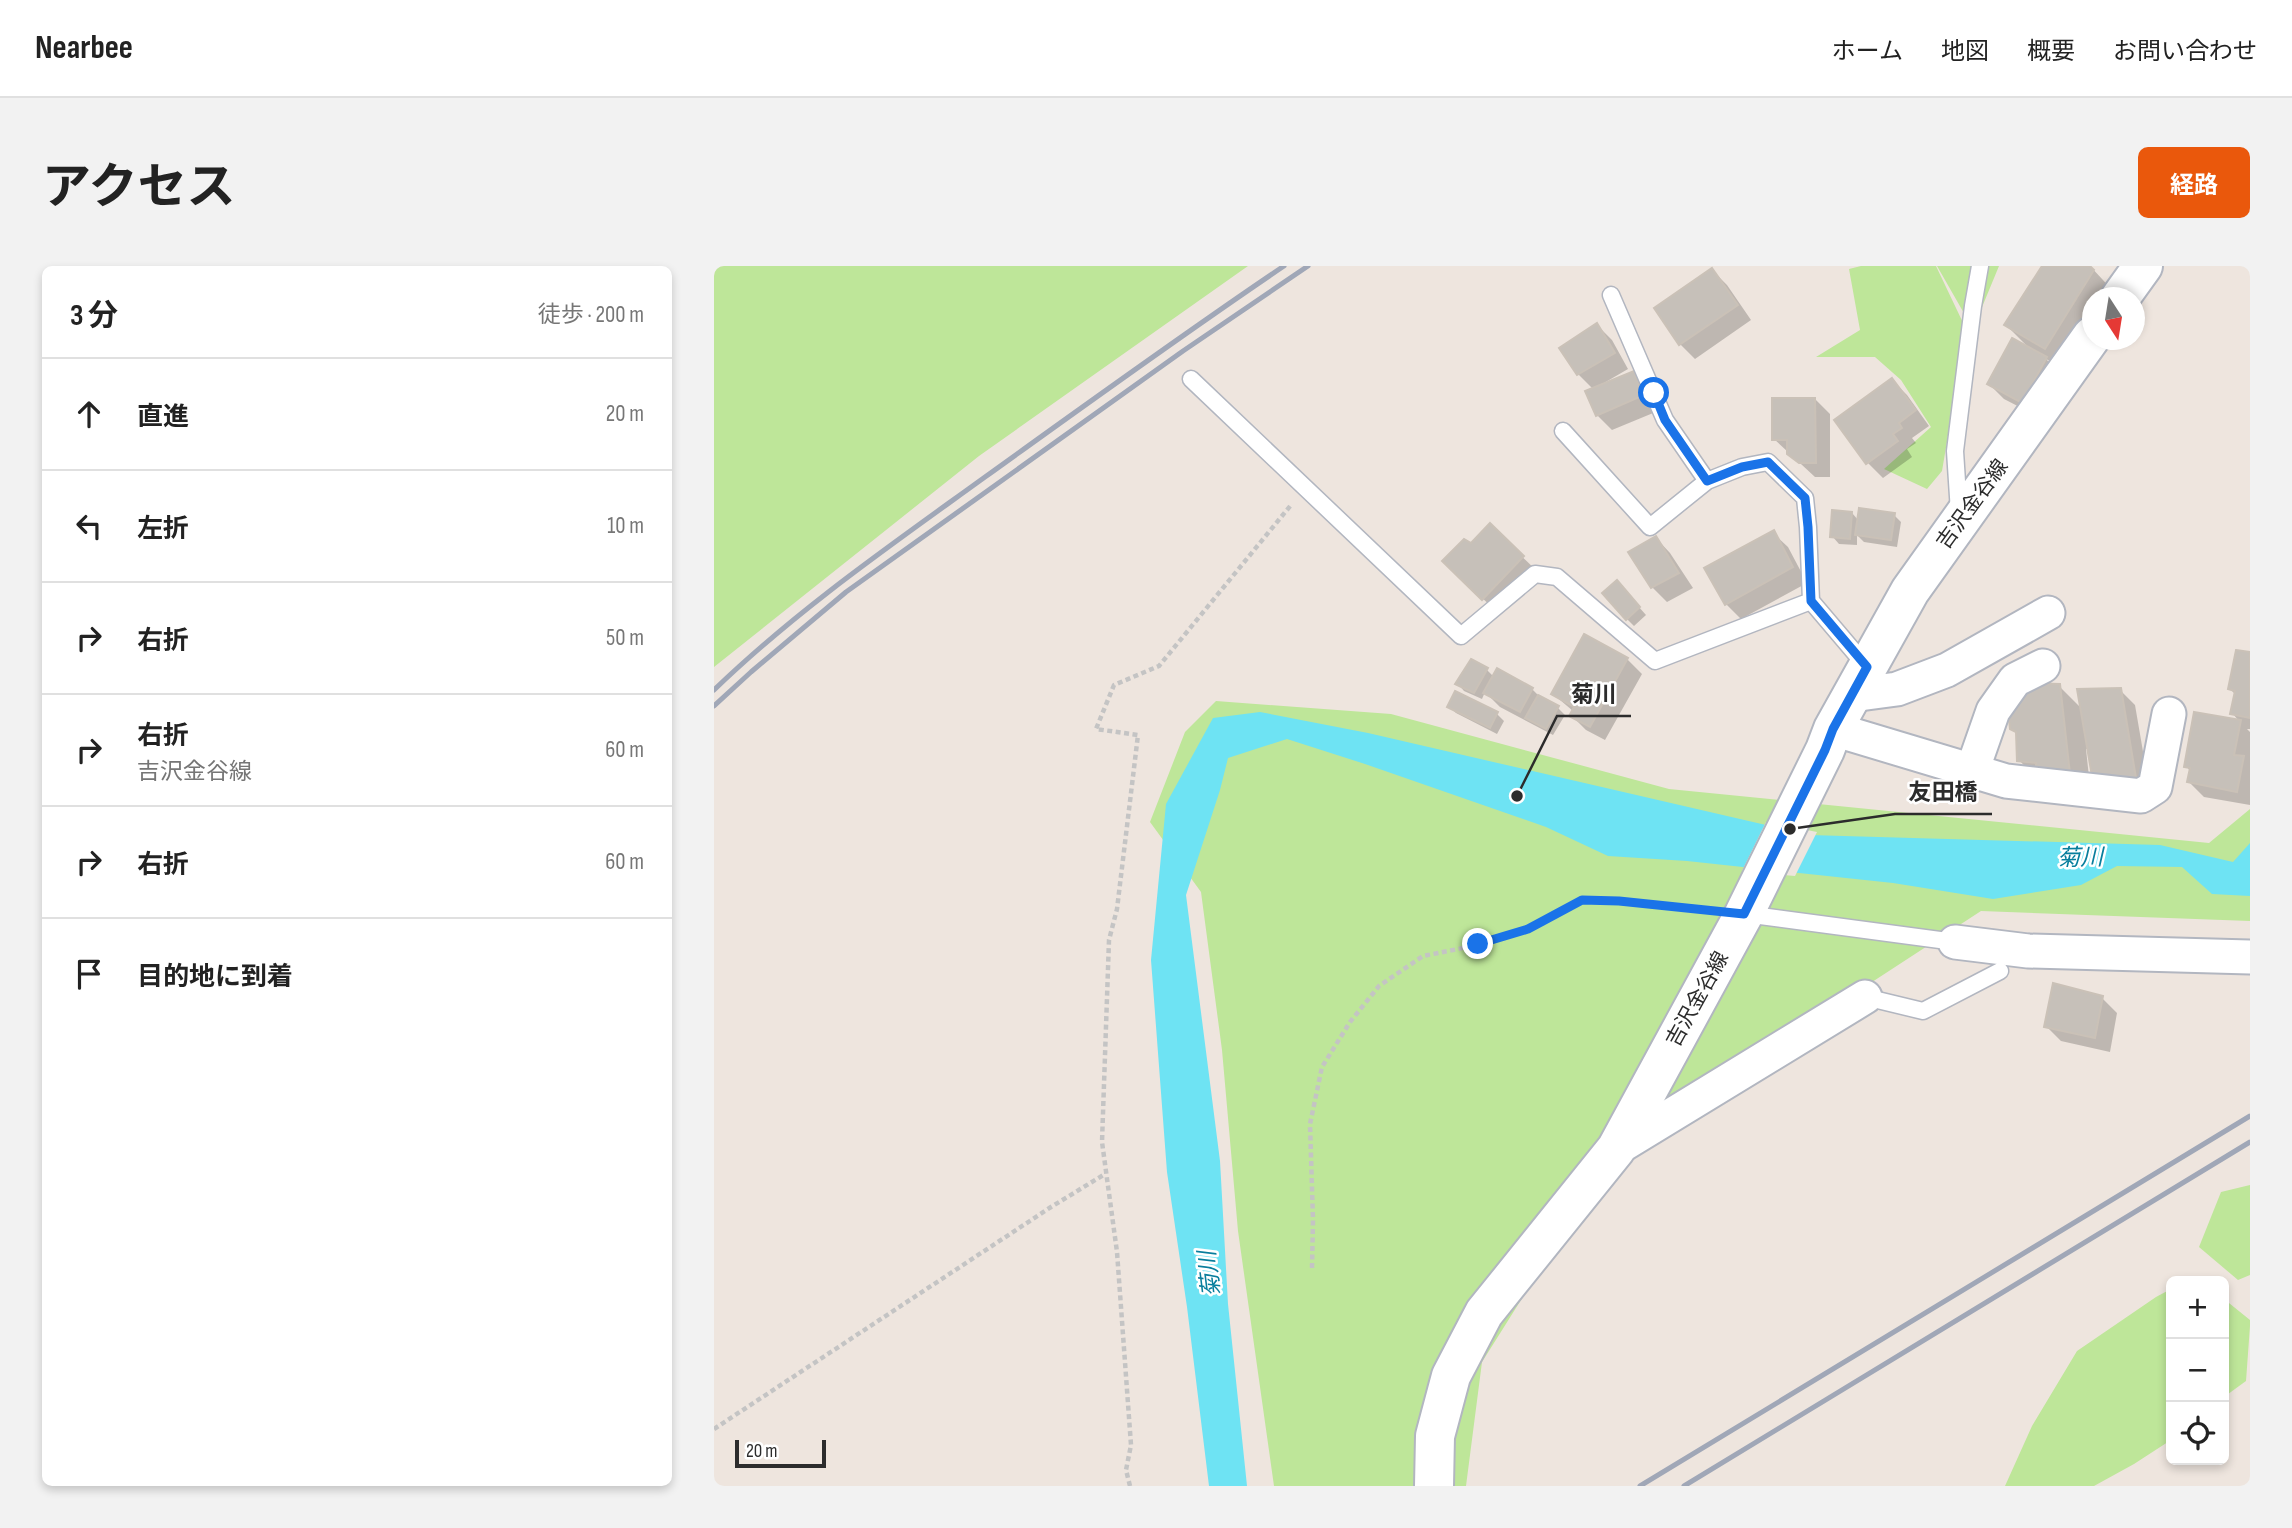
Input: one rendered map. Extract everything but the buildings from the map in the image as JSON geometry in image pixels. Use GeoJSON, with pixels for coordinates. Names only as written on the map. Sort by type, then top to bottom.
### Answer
{"type":"FeatureCollection","features":[{"type":"Feature","properties":{"kind":"main road"},"geometry":{"type":"LineString","coordinates":[[2128,287],[2143,266]]}},
{"type":"Feature","properties":{"kind":"main road","name":"吉沢金谷線"},"geometry":{"type":"LineString","coordinates":[[1434,1486],[1435,1436],[1451,1376],[1484,1313],[1616,1149],[1745,911],[1829,739],[1910,591],[2082,350]]}},
{"type":"Feature","properties":{"kind":"street"},"geometry":{"type":"LineString","coordinates":[[1860,681],[1897,689],[1947,670],[2048,613]]}},
{"type":"Feature","properties":{"kind":"street"},"geometry":{"type":"LineString","coordinates":[[1972,771],[1993,711],[2015,680],[2043,666]]}},
{"type":"Feature","properties":{"kind":"street"},"geometry":{"type":"LineString","coordinates":[[1829,739],[2006,781],[2141,796],[2155,787],[2169,713]]}},
{"type":"Feature","properties":{"kind":"street"},"geometry":{"type":"LineString","coordinates":[[1955,942],[2028,951],[2250,957]]}},
{"type":"Feature","properties":{"kind":"street"},"geometry":{"type":"LineString","coordinates":[[1616,1149],[1865,997]]}},
{"type":"Feature","properties":{"kind":"lane"},"geometry":{"type":"LineString","coordinates":[[1960,521],[1955,451],[1972,306],[1980,266]]}},
{"type":"Feature","properties":{"kind":"lane"},"geometry":{"type":"LineString","coordinates":[[1611,295],[1665,420],[1707,481]]}},
{"type":"Feature","properties":{"kind":"lane"},"geometry":{"type":"LineString","coordinates":[[1191,379],[1461,636],[1535,574],[1557,577],[1655,661],[1811,601]]}},
{"type":"Feature","properties":{"kind":"lane"},"geometry":{"type":"LineString","coordinates":[[1563,431],[1650,527],[1707,481],[1742,467],[1768,462],[1805,498],[1811,601],[1860,681]]}},
{"type":"Feature","properties":{"kind":"lane"},"geometry":{"type":"LineString","coordinates":[[1745,911],[1955,942]]}},
{"type":"Feature","properties":{"kind":"lane"},"geometry":{"type":"LineString","coordinates":[[1865,997],[1923,1011],[2000,971]]}},
{"type":"Feature","properties":{"kind":"path"},"geometry":{"type":"LineString","coordinates":[[1130,1486],[1126,1470],[1131,1445],[1117,1252],[1105,1174],[1102,1118],[1109,940],[1116,909],[1138,735],[1096,729],[1114,685],[1159,666],[1305,488]]}},
{"type":"Feature","properties":{"kind":"path"},"geometry":{"type":"LineString","coordinates":[[1312,1268],[1310,1124],[1322,1067],[1350,1022],[1379,986],[1423,956],[1528,929],[1582,900],[1745,911]]}},
{"type":"Feature","properties":{"kind":"path"},"geometry":{"type":"LineString","coordinates":[[714,1429],[1039,1214],[1105,1174]]}},
{"type":"Feature","properties":{"kind":"green space"},"geometry":{"type":"Polygon","coordinates":[[[714,266],[1248,266],[979,456],[714,667],[714,266]]]}},
{"type":"Feature","properties":{"kind":"green space"},"geometry":{"type":"Polygon","coordinates":[[[1861,266],[1936,266],[1966,329],[1942,471],[1927,489],[1884,469],[1931,427],[1901,380],[1875,357],[1816,357],[1860,330],[1849,269],[1861,266]]]}},
{"type":"Feature","properties":{"kind":"green space"},"geometry":{"type":"Polygon","coordinates":[[[1937,266],[1999,266],[1973,329],[1937,266]]]}},
{"type":"Feature","properties":{"kind":"green space"},"geometry":{"type":"Polygon","coordinates":[[[1216,701],[1391,714],[1669,789],[2209,843],[2250,809],[2250,921],[1981,911],[1616,1149],[1482,1362],[1466,1486],[1274,1486],[1238,1231],[1222,1050],[1201,892],[1150,822],[1185,732],[1216,701]]]}},
{"type":"Feature","properties":{"kind":"green space"},"geometry":{"type":"Polygon","coordinates":[[[2250,1185],[2250,1275],[2238,1280],[2199,1247],[2221,1192],[2250,1185]]]}},
{"type":"Feature","properties":{"kind":"green space"},"geometry":{"type":"Polygon","coordinates":[[[2166,1292],[2166,1443],[2094,1486],[2005,1486],[2032,1426],[2077,1351],[2166,1292]]]}},
{"type":"Feature","properties":{"kind":"green space"},"geometry":{"type":"Polygon","coordinates":[[[2229,1303],[2250,1320],[2246,1381],[2229,1393],[2229,1303]]]}},
{"type":"Feature","properties":{"kind":"water"},"geometry":{"type":"Polygon","coordinates":[[[1260,712],[1368,733],[1809,835],[2160,845],[2233,862],[2250,843],[2250,896],[2212,894],[2182,867],[2117,866],[2081,885],[1993,899],[1893,883],[1687,861],[1608,856],[1546,827],[1287,739],[1228,758],[1186,895],[1220,1161],[1228,1304],[1247,1486],[1209,1486],[1167,1172],[1151,960],[1166,804],[1213,718],[1260,712]]]}},
{"type":"Feature","properties":{"kind":"pier"},"geometry":{"type":"Polygon","coordinates":[[[1766,822],[1817,832],[1795,876],[1742,871],[1766,822]]]}},
{"type":"Feature","properties":{"kind":"railway"},"geometry":{"type":"LineString","coordinates":[[714,690],[779,632],[880,553],[1284,266]]}},
{"type":"Feature","properties":{"kind":"railway"},"geometry":{"type":"LineString","coordinates":[[714,706],[846,592],[1183,351],[1308,266]]}},
{"type":"Feature","properties":{"kind":"railway"},"geometry":{"type":"LineString","coordinates":[[1640,1486],[2250,1116]]}},
{"type":"Feature","properties":{"kind":"railway"},"geometry":{"type":"LineString","coordinates":[[1684,1486],[2250,1142]]}},
{"type":"Feature","properties":{"kind":"place","name":"菊川"},"geometry":{"type":"Point","coordinates":[1517,796]}},
{"type":"Feature","properties":{"kind":"place","name":"友田橋"},"geometry":{"type":"Point","coordinates":[1790,829]}},
{"type":"Feature","properties":{"kind":"route"},"geometry":{"type":"LineString","coordinates":[[1478,944],[1528,929],[1582,900],[1619,901],[1744,914],[1833,729],[1867,667],[1811,601],[1805,498],[1768,462],[1742,467],[1707,481],[1665,420],[1654,393]]}}]}
